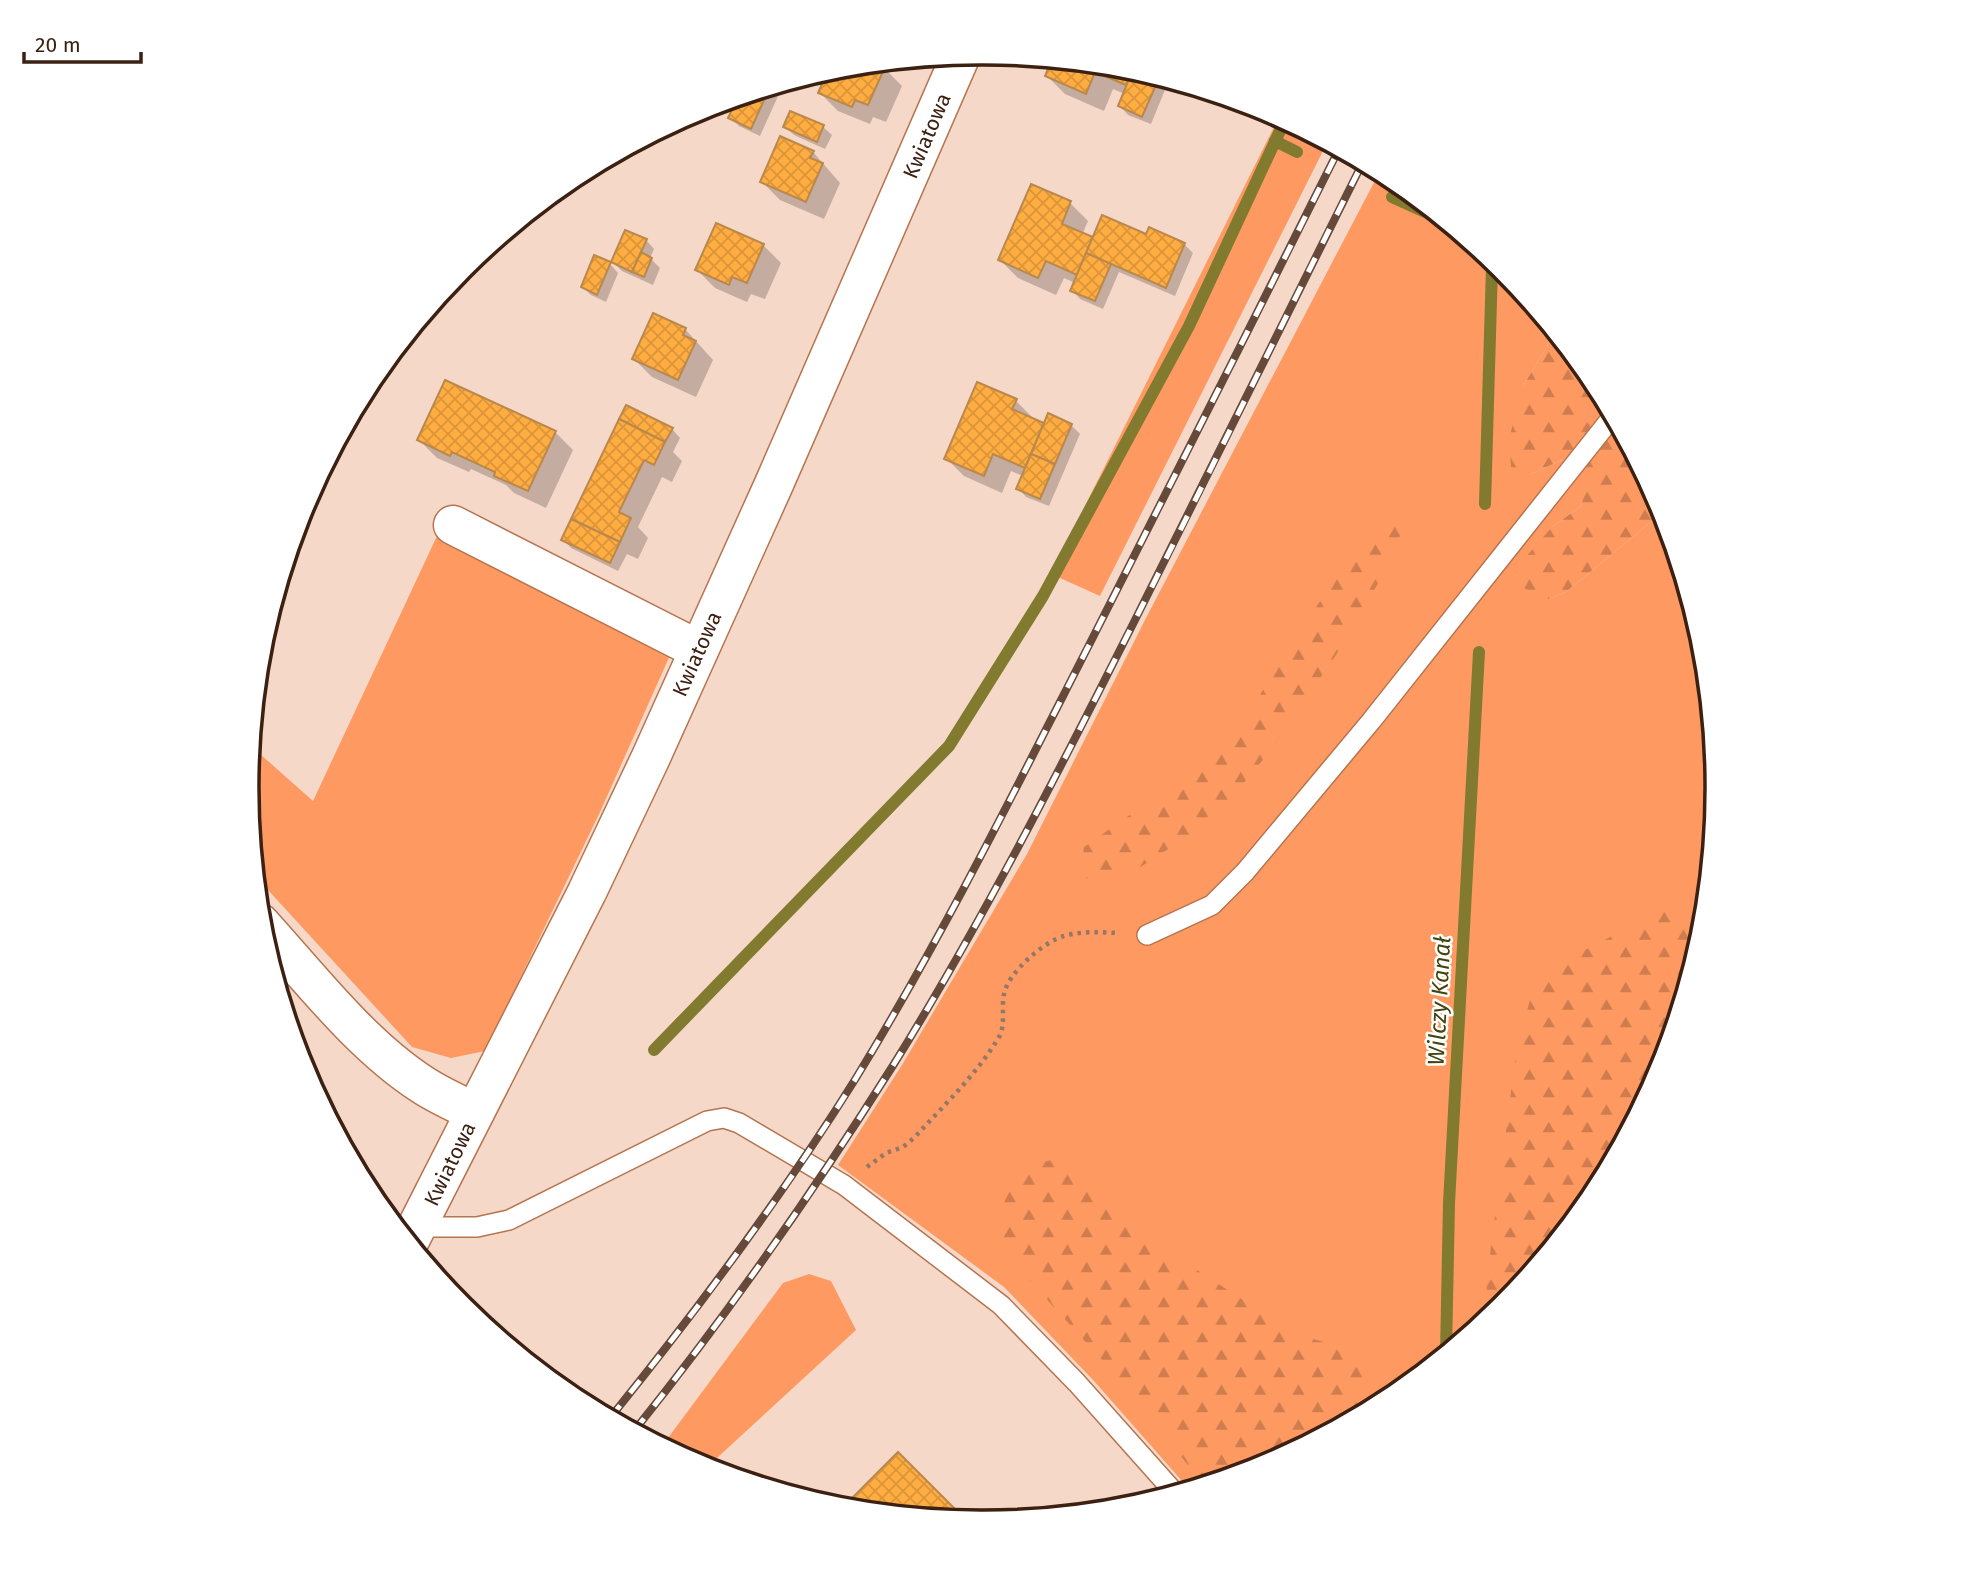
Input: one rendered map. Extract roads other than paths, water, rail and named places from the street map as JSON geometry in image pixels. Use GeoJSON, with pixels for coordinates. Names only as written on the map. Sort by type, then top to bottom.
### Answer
{"type":"FeatureCollection","features":[{"type":"Feature","properties":{"kind":"street","name":"Kwiatowa"},"geometry":{"type":"LineString","coordinates":[[415,1234],[621,822],[774,484],[956,66]]}},
{"type":"Feature","properties":{"kind":"street"},"geometry":{"type":"LineString","coordinates":[[453,525],[699,650]]}},
{"type":"Feature","properties":{"kind":"street"},"geometry":{"type":"LineString","coordinates":[[276,940],[363,1035],[391,1061],[424,1086],[475,1112]]}},
{"type":"Feature","properties":{"kind":"lane"},"geometry":{"type":"LineString","coordinates":[[1147,935],[1212,905],[1245,872],[1380,710],[1607,424]]}},
{"type":"Feature","properties":{"kind":"lane"},"geometry":{"type":"LineString","coordinates":[[415,1235],[509,1220],[707,1121],[724,1118],[739,1123],[844,1185],[1002,1305],[1077,1383],[1169,1486]]}},
{"type":"Feature","properties":{"kind":"waterway"},"geometry":{"type":"LineString","coordinates":[[654,1050],[949,746],[1043,596],[1189,326],[1281,130]]}},
{"type":"Feature","properties":{"kind":"waterway"},"geometry":{"type":"LineString","coordinates":[[1275,141],[1297,152]]}},
{"type":"Feature","properties":{"kind":"waterway"},"geometry":{"type":"LineString","coordinates":[[1392,197],[1409,204]]}},
{"type":"Feature","properties":{"kind":"waterway"},"geometry":{"type":"LineString","coordinates":[[1485,504],[1492,275]]}},
{"type":"Feature","properties":{"kind":"waterway","name":"Wilczy Kanał"},"geometry":{"type":"LineString","coordinates":[[1446,1341],[1449,1203],[1479,652]]}},
{"type":"Feature","properties":{"kind":"railway"},"geometry":{"type":"LineString","coordinates":[[616,1410],[769,1209],[828,1122],[887,1026],[1004,812],[1335,157]]}},
{"type":"Feature","properties":{"kind":"railway"},"geometry":{"type":"LineString","coordinates":[[640,1424],[736,1297],[833,1158],[894,1064],[958,956],[1076,736],[1358,171]]}}]}
